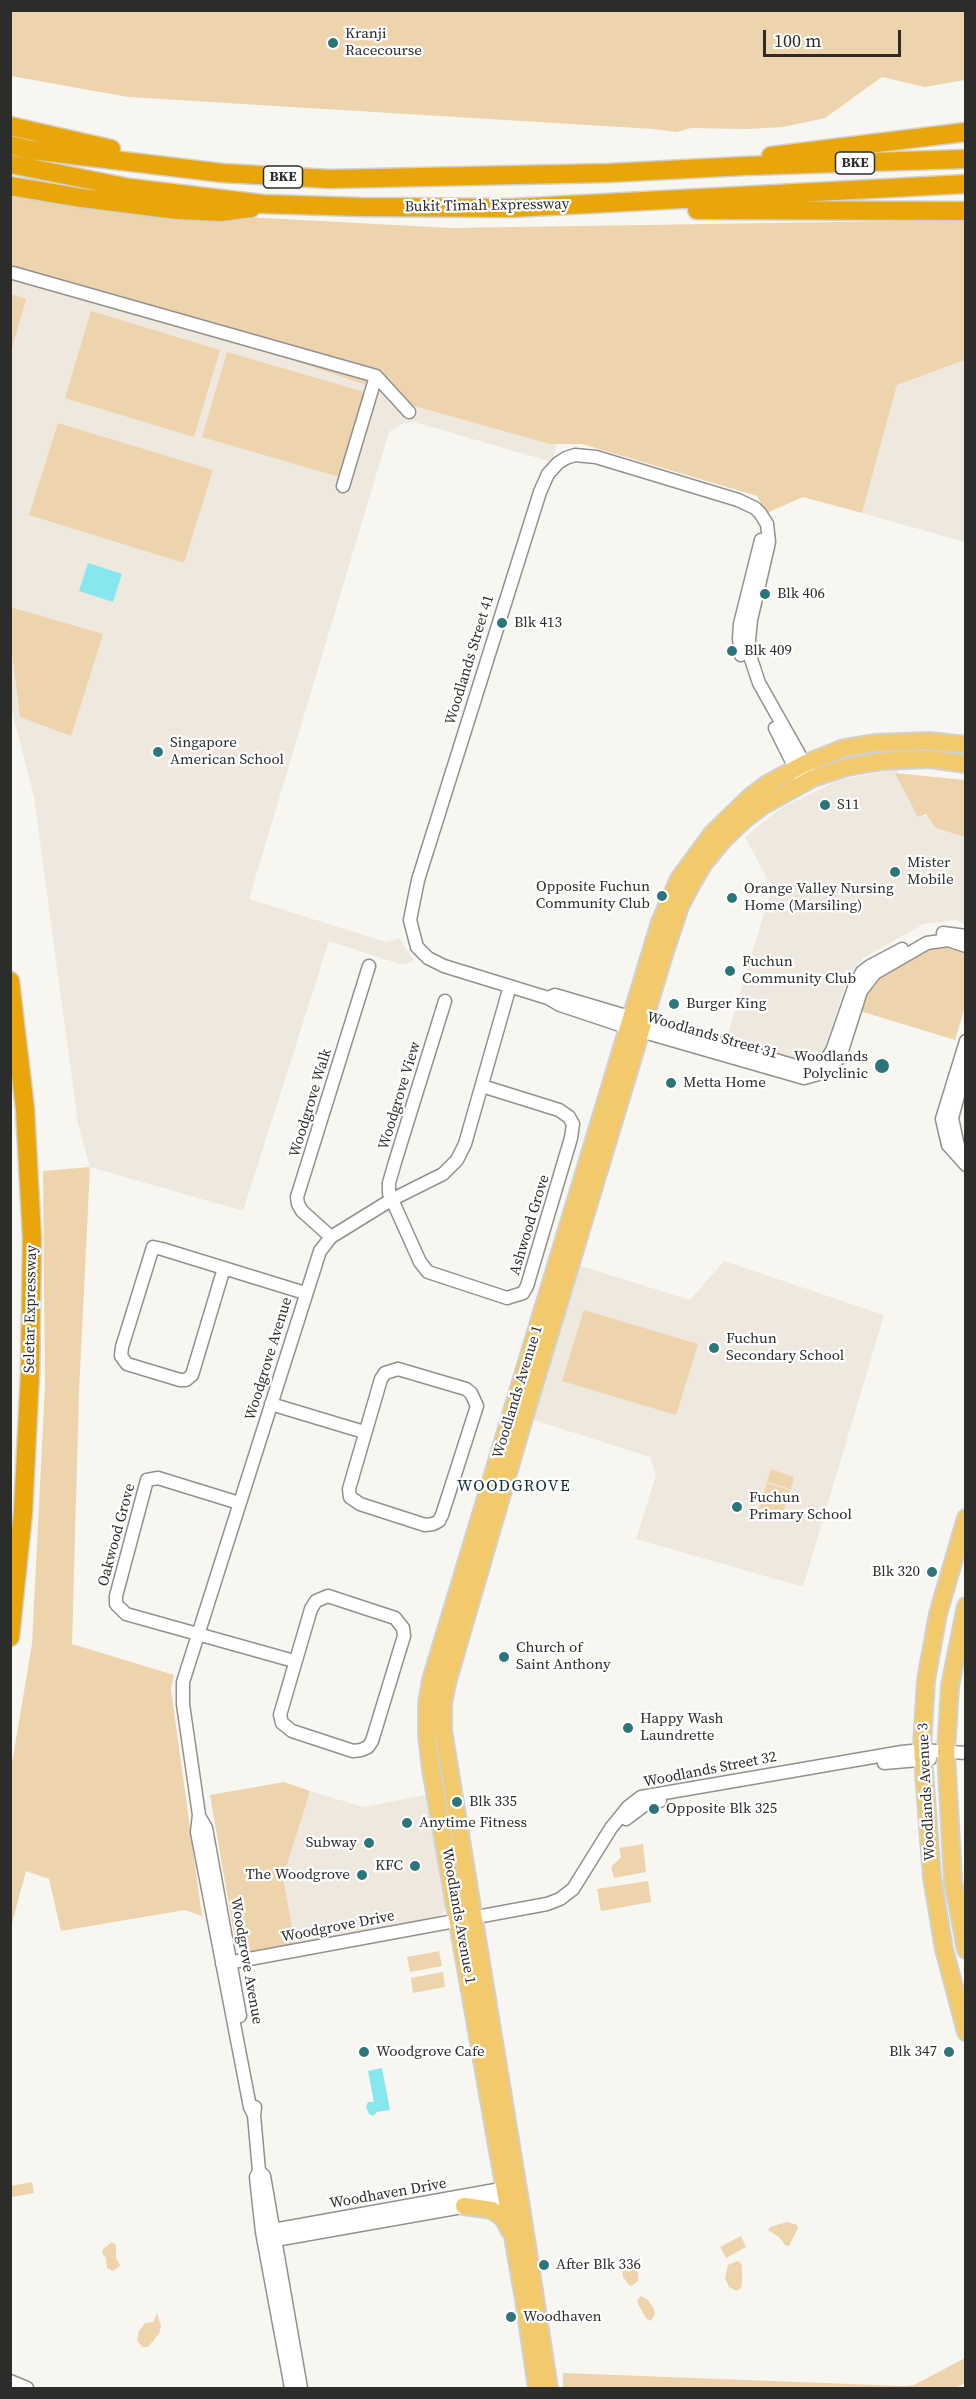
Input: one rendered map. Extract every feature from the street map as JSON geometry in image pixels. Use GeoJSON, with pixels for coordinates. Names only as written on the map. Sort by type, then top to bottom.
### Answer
{"type":"FeatureCollection","features":[{"type":"Feature","properties":{"kind":"highway"},"geometry":{"type":"LineString","coordinates":[[10,126],[120,150],[156,163]]}},
{"type":"Feature","properties":{"kind":"highway"},"geometry":{"type":"LineString","coordinates":[[745,166],[760,158],[780,154],[966,132]]}},
{"type":"Feature","properties":{"kind":"highway","name":"Bukit Timah Expressway"},"geometry":{"type":"LineString","coordinates":[[10,145],[31,150],[156,163],[222,173],[330,178],[609,173],[966,159]]}},
{"type":"Feature","properties":{"kind":"highway","name":"Bukit Timah Expressway"},"geometry":{"type":"LineString","coordinates":[[10,164],[130,188],[264,204],[512,208],[966,184]]}},
{"type":"Feature","properties":{"kind":"highway"},"geometry":{"type":"LineString","coordinates":[[10,186],[72,197],[177,210],[229,212],[248,210],[264,204]]}},
{"type":"Feature","properties":{"kind":"highway"},"geometry":{"type":"LineString","coordinates":[[512,208],[966,211]]}},
{"type":"Feature","properties":{"kind":"highway","name":"Seletar Expressway"},"geometry":{"type":"LineString","coordinates":[[10,981],[25,1109],[32,1238],[30,1374],[23,1513],[10,1637]]}},
{"type":"Feature","properties":{"kind":"main road","name":"Woodlands Avenue 1"},"geometry":{"type":"LineString","coordinates":[[804,774],[843,748],[875,743],[928,741],[966,745]]}},
{"type":"Feature","properties":{"kind":"main road","name":"Woodlands Avenue 1"},"geometry":{"type":"LineString","coordinates":[[549,2388],[512,2192],[467,1922],[427,1735],[427,1704],[431,1680],[636,1024],[663,913],[688,863],[712,834],[766,784],[804,774],[882,761],[929,759],[966,764]]}},
{"type":"Feature","properties":{"kind":"main road","name":"Woodlands Avenue 3"},"geometry":{"type":"LineString","coordinates":[[966,1518],[938,1614],[928,1669],[922,1755],[932,1876],[944,1949],[966,2032]]}},
{"type":"Feature","properties":{"kind":"main road","name":"Woodlands Avenue 3"},"geometry":{"type":"LineString","coordinates":[[966,1606],[950,1686],[955,1752],[953,1881],[966,1950]]}},
{"type":"Feature","properties":{"kind":"main road","name":"Woodlands Avenue 1"},"geometry":{"type":"LineString","coordinates":[[512,2192],[513,2234],[537,2388]]}},
{"type":"Feature","properties":{"kind":"main road"},"geometry":{"type":"LineString","coordinates":[[464,2206],[492,2210],[503,2218],[513,2234]]}},
{"type":"Feature","properties":{"kind":"street"},"geometry":{"type":"LineString","coordinates":[[13,273],[376,376],[409,411]]}},
{"type":"Feature","properties":{"kind":"street"},"geometry":{"type":"LineString","coordinates":[[343,486],[376,376]]}},
{"type":"Feature","properties":{"kind":"street","name":"Woodlands Street 41"},"geometry":{"type":"LineString","coordinates":[[636,1024],[555,995],[548,998],[444,966],[428,958],[417,947],[410,920],[416,887],[502,608],[540,492],[548,474],[558,463],[575,455],[596,457],[738,500],[755,508],[764,518],[770,534],[770,542],[748,633],[748,650],[759,683],[804,774]]}},
{"type":"Feature","properties":{"kind":"street","name":"Woodlands Street 31"},"geometry":{"type":"LineString","coordinates":[[636,1024],[800,1067],[813,1067],[824,1062],[832,1051],[855,984],[866,969],[925,937],[948,933],[966,936]]}},
{"type":"Feature","properties":{"kind":"street","name":"Woodlands Street 31"},"geometry":{"type":"LineString","coordinates":[[636,1024],[796,1077],[822,1074],[834,1066],[840,1057],[861,991],[875,973],[927,943],[948,940],[966,946]]}},
{"type":"Feature","properties":{"kind":"street","name":"Woodgrove Walk"},"geometry":{"type":"LineString","coordinates":[[331,1237],[302,1211],[297,1197],[369,966]]}},
{"type":"Feature","properties":{"kind":"street","name":"Woodgrove Avenue"},"geometry":{"type":"LineString","coordinates":[[291,2388],[269,2236],[264,2176],[259,2170],[254,2115],[250,2107],[206,1828],[199,1815],[183,1704],[183,1682],[320,1251],[331,1237],[391,1200],[450,1169],[462,1152],[510,986]]}},
{"type":"Feature","properties":{"kind":"street","name":"Woodgrove View"},"geometry":{"type":"LineString","coordinates":[[391,1200],[389,1183],[394,1162],[445,1001]]}},
{"type":"Feature","properties":{"kind":"street"},"geometry":{"type":"LineString","coordinates":[[966,1041],[942,1119],[948,1145],[966,1165]]}},
{"type":"Feature","properties":{"kind":"street"},"geometry":{"type":"LineString","coordinates":[[966,1067],[952,1118],[958,1146],[966,1154]]}},
{"type":"Feature","properties":{"kind":"street","name":"Ashwood Grove"},"geometry":{"type":"LineString","coordinates":[[391,1200],[420,1262],[428,1272],[507,1298],[523,1293],[568,1150],[573,1124],[569,1117],[560,1110],[482,1086]]}},
{"type":"Feature","properties":{"kind":"street"},"geometry":{"type":"LineString","coordinates":[[224,1268],[192,1375],[186,1380],[180,1380],[127,1364],[122,1356],[122,1347],[153,1247],[224,1268],[305,1293]]}},
{"type":"Feature","properties":{"kind":"street"},"geometry":{"type":"LineString","coordinates":[[398,1369],[466,1389],[471,1393],[477,1406],[439,1521],[425,1525],[360,1504],[350,1497],[349,1489],[364,1432],[381,1379],[391,1370],[398,1369]]}},
{"type":"Feature","properties":{"kind":"street"},"geometry":{"type":"LineString","coordinates":[[270,1404],[364,1432]]}},
{"type":"Feature","properties":{"kind":"street","name":"Oakwood Grove"},"geometry":{"type":"LineString","coordinates":[[198,1635],[126,1614],[116,1604],[116,1596],[147,1480],[158,1478],[239,1503]]}},
{"type":"Feature","properties":{"kind":"street"},"geometry":{"type":"LineString","coordinates":[[328,1596],[395,1618],[403,1628],[404,1636],[372,1741],[368,1747],[361,1750],[353,1750],[286,1728],[280,1715],[294,1661],[311,1609],[321,1598],[328,1596]]}},
{"type":"Feature","properties":{"kind":"street"},"geometry":{"type":"LineString","coordinates":[[198,1635],[294,1661]]}},
{"type":"Feature","properties":{"kind":"street","name":"Woodlands Street 32"},"geometry":{"type":"LineString","coordinates":[[467,1922],[560,1899],[573,1889],[611,1828],[628,1807],[641,1797],[787,1771],[955,1752]]}},
{"type":"Feature","properties":{"kind":"street","name":"Woodgrove Drive"},"geometry":{"type":"LineString","coordinates":[[228,1967],[467,1922]]}},
{"type":"Feature","properties":{"kind":"street","name":"Woodhaven Drive"},"geometry":{"type":"LineString","coordinates":[[269,2236],[464,2206],[512,2192]]}},
{"type":"Feature","properties":{"kind":"street","name":"Woodhaven Drive"},"geometry":{"type":"LineString","coordinates":[[269,2236],[512,2192]]}},
{"type":"Feature","properties":{"kind":"street","name":"Woodgrove Avenue"},"geometry":{"type":"LineString","coordinates":[[269,2236],[301,2388]]}},
{"type":"Feature","properties":{"kind":"street"},"geometry":{"type":"LineString","coordinates":[[10,2380],[27,2388]]}},
{"type":"Feature","properties":{"kind":"shaded area","name":"Kranji Racecourse"},"geometry":{"type":"Polygon","coordinates":[[[11,10],[965,11],[965,80],[925,87],[882,77],[825,118],[783,127],[691,128],[677,132],[128,97],[11,76],[11,10]]]}},
{"type":"Feature","properties":{"kind":"shaded area"},"geometry":{"type":"Polygon","coordinates":[[[10,192],[152,212],[451,228],[965,220],[965,360],[897,385],[862,513],[803,497],[767,513],[757,496],[582,444],[550,444],[400,402],[390,393],[11,265],[10,192]]]}},
{"type":"Feature","properties":{"kind":"shaded area","name":"Singapore American School"},"geometry":{"type":"Polygon","coordinates":[[[10,272],[562,424],[552,462],[414,422],[404,423],[389,432],[249,899],[386,942],[399,938],[414,961],[403,965],[329,941],[243,1211],[90,1167],[78,1124],[34,797],[11,707],[10,272]]]}},
{"type":"Feature","properties":{"kind":"shaded area"},"geometry":{"type":"Polygon","coordinates":[[[10,294],[26,299],[11,352],[10,294]]]}},
{"type":"Feature","properties":{"kind":"shaded area"},"geometry":{"type":"Polygon","coordinates":[[[91,311],[220,350],[194,437],[65,398],[91,311]]]}},
{"type":"Feature","properties":{"kind":"shaded area"},"geometry":{"type":"Polygon","coordinates":[[[227,352],[368,393],[343,478],[202,437],[227,352]]]}},
{"type":"Feature","properties":{"kind":"shaded area"},"geometry":{"type":"Polygon","coordinates":[[[965,360],[965,542],[862,513],[897,385],[965,360]]]}},
{"type":"Feature","properties":{"kind":"shaded area"},"geometry":{"type":"Polygon","coordinates":[[[58,423],[213,470],[184,563],[29,515],[58,423]]]}},
{"type":"Feature","properties":{"kind":"shaded area"},"geometry":{"type":"Polygon","coordinates":[[[10,607],[103,634],[71,736],[20,717],[11,646],[10,607]]]}},
{"type":"Feature","properties":{"kind":"shaded area"},"geometry":{"type":"Polygon","coordinates":[[[896,769],[921,815],[965,829],[965,925],[956,920],[924,924],[863,958],[849,974],[824,1051],[815,1060],[803,1062],[726,1040],[772,887],[745,837],[781,808],[839,780],[896,769]]]}},
{"type":"Feature","properties":{"kind":"shaded area"},"geometry":{"type":"Polygon","coordinates":[[[895,773],[965,780],[965,837],[936,828],[926,814],[918,817],[895,773]]]}},
{"type":"Feature","properties":{"kind":"shaded area"},"geometry":{"type":"Polygon","coordinates":[[[937,943],[965,952],[965,1007],[955,1040],[860,1011],[872,979],[937,943]]]}},
{"type":"Feature","properties":{"kind":"shaded area"},"geometry":{"type":"Polygon","coordinates":[[[90,1167],[79,1392],[72,1644],[174,1675],[171,1689],[202,1916],[185,1910],[61,1931],[49,1879],[26,1871],[11,1927],[10,1775],[32,1644],[45,1386],[43,1171],[90,1167]]]}},
{"type":"Feature","properties":{"kind":"shaded area","name":"Fuchun Secondary School"},"geometry":{"type":"Polygon","coordinates":[[[724,1261],[884,1315],[803,1587],[636,1539],[656,1475],[650,1457],[531,1419],[578,1265],[690,1300],[724,1261]]]}},
{"type":"Feature","properties":{"kind":"shaded area"},"geometry":{"type":"Polygon","coordinates":[[[584,1310],[698,1344],[676,1415],[562,1381],[584,1310]]]}},
{"type":"Feature","properties":{"kind":"shaded area"},"geometry":{"type":"Polygon","coordinates":[[[771,1469],[794,1477],[791,1489],[767,1482],[771,1469]]]}},
{"type":"Feature","properties":{"kind":"shaded area"},"geometry":{"type":"Polygon","coordinates":[[[767,1483],[790,1490],[786,1502],[763,1495],[767,1483]]]}},
{"type":"Feature","properties":{"kind":"shaded area"},"geometry":{"type":"Polygon","coordinates":[[[763,1496],[786,1503],[782,1516],[759,1508],[763,1496]]]}},
{"type":"Feature","properties":{"kind":"shaded area"},"geometry":{"type":"Polygon","coordinates":[[[284,1782],[310,1791],[283,1878],[295,1944],[246,1953],[236,1946],[210,1795],[284,1782]]]}},
{"type":"Feature","properties":{"kind":"shaded area","name":"The Woodgrove"},"geometry":{"type":"Polygon","coordinates":[[[310,1791],[363,1807],[426,1795],[446,1909],[439,1918],[295,1944],[283,1878],[310,1791]]]}},
{"type":"Feature","properties":{"kind":"shaded area"},"geometry":{"type":"Polygon","coordinates":[[[643,1844],[646,1872],[614,1878],[611,1867],[621,1857],[619,1848],[643,1844]]]}},
{"type":"Feature","properties":{"kind":"shaded area"},"geometry":{"type":"Polygon","coordinates":[[[648,1881],[651,1902],[601,1911],[597,1889],[648,1881]]]}},
{"type":"Feature","properties":{"kind":"shaded area"},"geometry":{"type":"Polygon","coordinates":[[[439,1951],[442,1966],[410,1972],[407,1957],[439,1951]]]}},
{"type":"Feature","properties":{"kind":"shaded area"},"geometry":{"type":"Polygon","coordinates":[[[443,1972],[445,1987],[413,1993],[411,1978],[443,1972]]]}},
{"type":"Feature","properties":{"kind":"shaded area"},"geometry":{"type":"Polygon","coordinates":[[[32,2182],[34,2193],[12,2197],[11,2186],[32,2182]]]}},
{"type":"Feature","properties":{"kind":"shaded area"},"geometry":{"type":"Polygon","coordinates":[[[787,2222],[797,2225],[798,2228],[789,2246],[768,2230],[770,2227],[787,2222]]]}},
{"type":"Feature","properties":{"kind":"shaded area"},"geometry":{"type":"Polygon","coordinates":[[[741,2236],[746,2247],[726,2258],[720,2247],[741,2236]]]}},
{"type":"Feature","properties":{"kind":"shaded area"},"geometry":{"type":"Polygon","coordinates":[[[112,2242],[116,2245],[116,2258],[120,2266],[113,2271],[107,2268],[106,2258],[102,2253],[103,2249],[112,2242]]]}},
{"type":"Feature","properties":{"kind":"shaded area"},"geometry":{"type":"Polygon","coordinates":[[[633,2260],[638,2272],[638,2281],[632,2286],[623,2277],[623,2261],[633,2260]]]}},
{"type":"Feature","properties":{"kind":"shaded area"},"geometry":{"type":"Polygon","coordinates":[[[737,2261],[742,2266],[742,2285],[737,2291],[729,2287],[725,2278],[728,2265],[737,2261]]]}},
{"type":"Feature","properties":{"kind":"shaded area"},"geometry":{"type":"Polygon","coordinates":[[[641,2296],[648,2300],[654,2309],[655,2314],[651,2321],[646,2318],[638,2304],[637,2300],[641,2296]]]}},
{"type":"Feature","properties":{"kind":"shaded area"},"geometry":{"type":"Polygon","coordinates":[[[157,2313],[161,2326],[159,2334],[148,2347],[142,2347],[137,2340],[139,2331],[145,2323],[153,2322],[157,2313]]]}},
{"type":"Feature","properties":{"kind":"shaded area"},"geometry":{"type":"Polygon","coordinates":[[[965,2358],[965,2383],[955,2388],[563,2388],[563,2373],[903,2386],[914,2385],[965,2358]]]}},
{"type":"Feature","properties":{"kind":"water"},"geometry":{"type":"Polygon","coordinates":[[[88,563],[122,574],[113,602],[79,591],[88,563]]]}},
{"type":"Feature","properties":{"kind":"water"},"geometry":{"type":"Polygon","coordinates":[[[382,2068],[390,2110],[377,2112],[373,2116],[369,2114],[366,2107],[368,2102],[374,2102],[368,2071],[382,2068]]]}},
{"type":"Feature","properties":{"kind":"place","name":"Kranji Racecourse"},"geometry":{"type":"Point","coordinates":[333,43]}},
{"type":"Feature","properties":{"kind":"place","name":"Blk 406"},"geometry":{"type":"Point","coordinates":[765,594]}},
{"type":"Feature","properties":{"kind":"place","name":"Blk 413"},"geometry":{"type":"Point","coordinates":[502,623]}},
{"type":"Feature","properties":{"kind":"place","name":"Blk 409"},"geometry":{"type":"Point","coordinates":[732,651]}},
{"type":"Feature","properties":{"kind":"place","name":"Singapore American School"},"geometry":{"type":"Point","coordinates":[158,752]}},
{"type":"Feature","properties":{"kind":"place","name":"S11"},"geometry":{"type":"Point","coordinates":[825,805]}},
{"type":"Feature","properties":{"kind":"place","name":"Mister Mobile"},"geometry":{"type":"Point","coordinates":[895,872]}},
{"type":"Feature","properties":{"kind":"place","name":"Opposite Fuchun Community Club"},"geometry":{"type":"Point","coordinates":[662,896]}},
{"type":"Feature","properties":{"kind":"place","name":"Orange Valley Nursing Home (Marsiling)"},"geometry":{"type":"Point","coordinates":[732,898]}},
{"type":"Feature","properties":{"kind":"place","name":"Fuchun Community Club"},"geometry":{"type":"Point","coordinates":[730,971]}},
{"type":"Feature","properties":{"kind":"place","name":"Burger King"},"geometry":{"type":"Point","coordinates":[674,1004]}},
{"type":"Feature","properties":{"kind":"place","name":"Woodlands Polyclinic"},"geometry":{"type":"Point","coordinates":[882,1066]}},
{"type":"Feature","properties":{"kind":"place","name":"Metta Home"},"geometry":{"type":"Point","coordinates":[671,1083]}},
{"type":"Feature","properties":{"kind":"place","name":"Fuchun Secondary School"},"geometry":{"type":"Point","coordinates":[714,1348]}},
{"type":"Feature","properties":{"kind":"place","name":"Fuchun Primary School"},"geometry":{"type":"Point","coordinates":[737,1507]}},
{"type":"Feature","properties":{"kind":"place","name":"Blk 320"},"geometry":{"type":"Point","coordinates":[932,1572]}},
{"type":"Feature","properties":{"kind":"place","name":"Church of Saint Anthony"},"geometry":{"type":"Point","coordinates":[504,1657]}},
{"type":"Feature","properties":{"kind":"place","name":"Happy Wash Laundrette"},"geometry":{"type":"Point","coordinates":[628,1728]}},
{"type":"Feature","properties":{"kind":"place","name":"Blk 335"},"geometry":{"type":"Point","coordinates":[457,1802]}},
{"type":"Feature","properties":{"kind":"place","name":"Opposite Blk 325"},"geometry":{"type":"Point","coordinates":[654,1809]}},
{"type":"Feature","properties":{"kind":"place","name":"Anytime Fitness"},"geometry":{"type":"Point","coordinates":[407,1823]}},
{"type":"Feature","properties":{"kind":"place","name":"Subway"},"geometry":{"type":"Point","coordinates":[369,1843]}},
{"type":"Feature","properties":{"kind":"place","name":"KFC"},"geometry":{"type":"Point","coordinates":[415,1866]}},
{"type":"Feature","properties":{"kind":"place","name":"The Woodgrove"},"geometry":{"type":"Point","coordinates":[362,1875]}},
{"type":"Feature","properties":{"kind":"place","name":"Woodgrove Cafe"},"geometry":{"type":"Point","coordinates":[364,2052]}},
{"type":"Feature","properties":{"kind":"place","name":"Blk 347"},"geometry":{"type":"Point","coordinates":[949,2052]}},
{"type":"Feature","properties":{"kind":"place","name":"After Blk 336"},"geometry":{"type":"Point","coordinates":[544,2265]}},
{"type":"Feature","properties":{"kind":"place","name":"Woodhaven"},"geometry":{"type":"Point","coordinates":[511,2317]}},
{"type":"Feature","properties":{"kind":"district","name":"WOODGROVE"},"geometry":{"type":"Point","coordinates":[514,1487]}}]}
